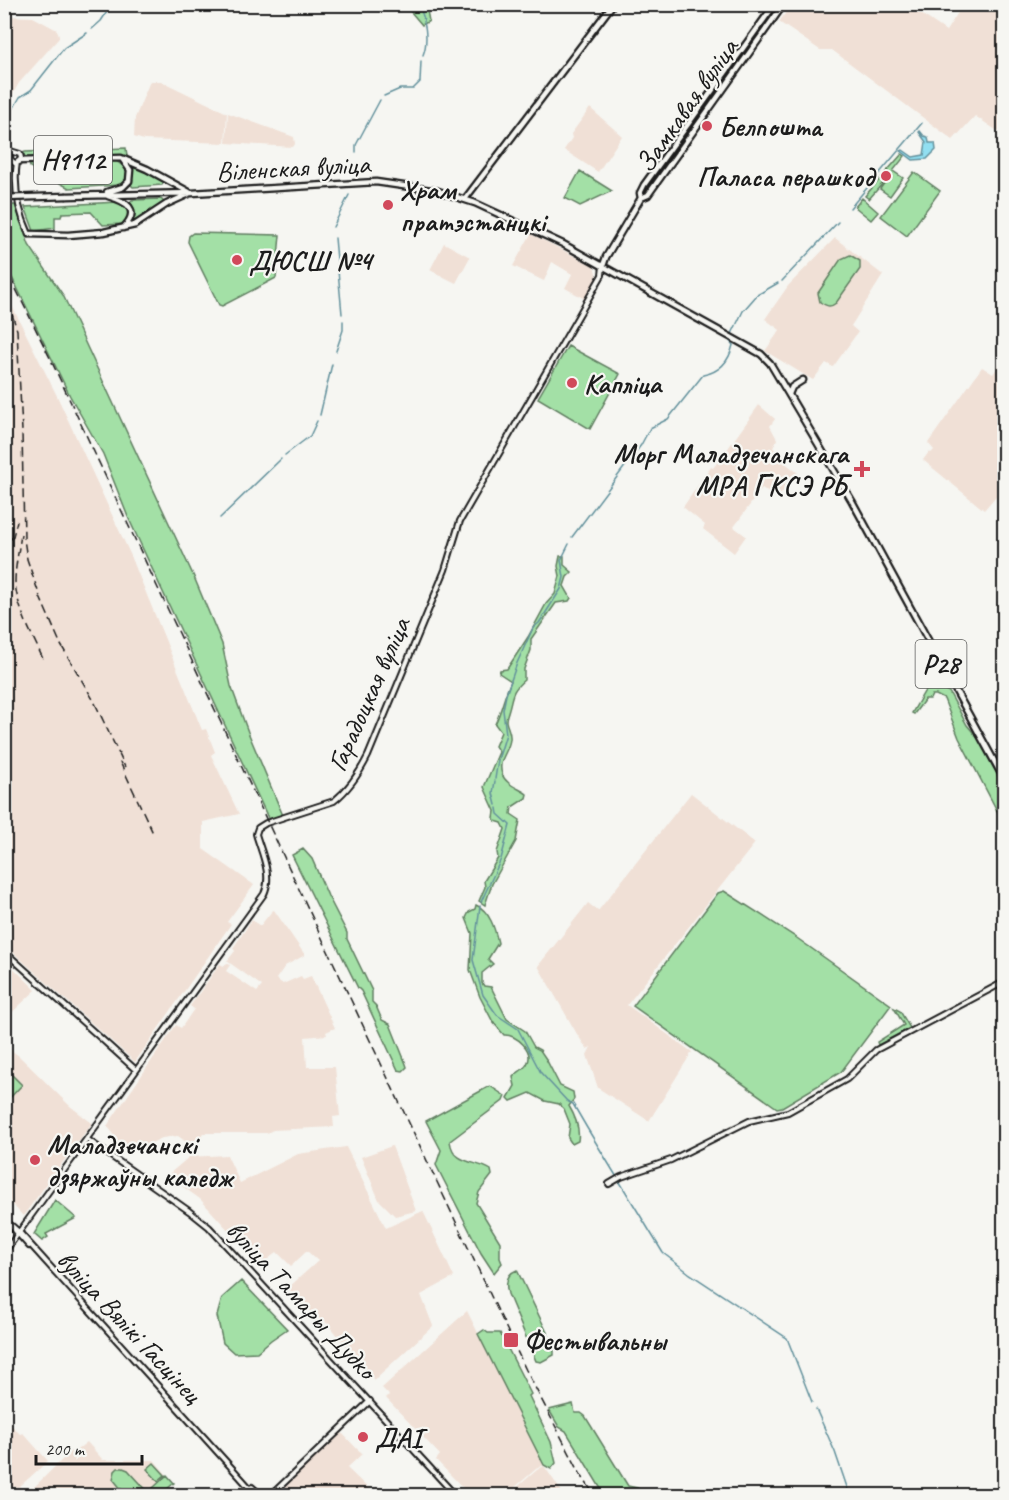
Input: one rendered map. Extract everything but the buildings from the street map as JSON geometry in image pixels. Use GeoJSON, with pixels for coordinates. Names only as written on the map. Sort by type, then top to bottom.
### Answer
{"type":"FeatureCollection","features":[{"type":"Feature","properties":{"kind":"main road"},"geometry":{"type":"LineString","coordinates":[[465,199],[613,4]]}},
{"type":"Feature","properties":{"kind":"main road","name":"Замкавая вуліца"},"geometry":{"type":"LineString","coordinates":[[603,266],[653,172],[775,4]]}},
{"type":"Feature","properties":{"kind":"main road","name":"Замкавая вуліца"},"geometry":{"type":"LineString","coordinates":[[641,198],[648,195],[784,4]]}},
{"type":"Feature","properties":{"kind":"main road"},"geometry":{"type":"LineString","coordinates":[[746,44],[752,48]]}},
{"type":"Feature","properties":{"kind":"main road","name":"Н9112"},"geometry":{"type":"LineString","coordinates":[[19,162],[121,158],[192,193]]}},
{"type":"Feature","properties":{"kind":"main road","name":"Н9112"},"geometry":{"type":"LineString","coordinates":[[101,194],[123,187],[129,181],[130,170],[121,158]]}},
{"type":"Feature","properties":{"kind":"main road","name":"Віленская вуліца"},"geometry":{"type":"LineString","coordinates":[[4,198],[192,193],[376,182],[429,190],[465,199],[535,230],[603,266]]}},
{"type":"Feature","properties":{"kind":"main road","name":"Н9112"},"geometry":{"type":"LineString","coordinates":[[29,234],[77,234],[123,228],[142,221],[165,206],[192,193]]}},
{"type":"Feature","properties":{"kind":"main road","name":"Н9112"},"geometry":{"type":"LineString","coordinates":[[101,194],[125,202],[129,206],[131,214],[123,228]]}},
{"type":"Feature","properties":{"kind":"main road","name":"Р28"},"geometry":{"type":"LineString","coordinates":[[603,266],[762,354],[770,363],[846,491],[1005,778]]}},
{"type":"Feature","properties":{"kind":"main road"},"geometry":{"type":"LineString","coordinates":[[789,394],[792,387],[802,380]]}},
{"type":"Feature","properties":{"kind":"street","name":"Н9112"},"geometry":{"type":"LineString","coordinates":[[6,149],[20,154],[16,187],[19,207],[29,234]]}},
{"type":"Feature","properties":{"kind":"street","name":"Н9112"},"geometry":{"type":"LineString","coordinates":[[6,149],[11,160],[19,162]]}},
{"type":"Feature","properties":{"kind":"street","name":"Н9112"},"geometry":{"type":"LineString","coordinates":[[11,156],[15,152]]}},
{"type":"Feature","properties":{"kind":"street","name":"Гарадоцкая вуліца"},"geometry":{"type":"LineString","coordinates":[[4,1253],[266,891],[267,875],[255,834],[258,828],[266,823],[334,801],[357,777],[368,756],[445,570],[460,520],[602,275],[603,266]]}},
{"type":"Feature","properties":{"kind":"street"},"geometry":{"type":"LineString","coordinates":[[4,951],[136,1070]]}},
{"type":"Feature","properties":{"kind":"street"},"geometry":{"type":"LineString","coordinates":[[609,1184],[621,1177],[671,1160],[749,1121],[784,1114],[847,1079],[876,1050],[1005,982]]}},
{"type":"Feature","properties":{"kind":"street","name":"вуліца Тамары Дудко"},"geometry":{"type":"LineString","coordinates":[[88,1140],[209,1227],[456,1496]]}},
{"type":"Feature","properties":{"kind":"street","name":"вуліца Вялікі Гасцінец"},"geometry":{"type":"LineString","coordinates":[[4,1218],[247,1483],[262,1496]]}},
{"type":"Feature","properties":{"kind":"street","name":"вуліца Тамары Дудко"},"geometry":{"type":"LineString","coordinates":[[270,1496],[370,1401]]}},
{"type":"Feature","properties":{"kind":"street","name":"вуліца Вялікі Гасцінец"},"geometry":{"type":"LineString","coordinates":[[247,1483],[256,1496]]}},
{"type":"Feature","properties":{"kind":"shaded area"},"geometry":{"type":"Polygon","coordinates":[[[792,4],[908,5],[946,31],[963,5],[1004,5],[1004,132],[1002,134],[975,116],[953,140],[832,50],[820,50],[779,22],[792,4]]]}},
{"type":"Feature","properties":{"kind":"shaded area"},"geometry":{"type":"Polygon","coordinates":[[[5,16],[33,17],[57,30],[59,38],[19,83],[5,108],[5,16]]]}},
{"type":"Feature","properties":{"kind":"shaded area"},"geometry":{"type":"Polygon","coordinates":[[[150,81],[161,81],[227,113],[225,143],[144,140],[134,137],[135,118],[150,81]]]}},
{"type":"Feature","properties":{"kind":"shaded area"},"geometry":{"type":"Polygon","coordinates":[[[590,108],[622,136],[598,172],[564,150],[572,138],[571,134],[590,108]]]}},
{"type":"Feature","properties":{"kind":"shaded area"},"geometry":{"type":"Polygon","coordinates":[[[228,113],[294,137],[295,144],[293,147],[226,143],[228,113]]]}},
{"type":"Feature","properties":{"kind":"shaded area"},"geometry":{"type":"Polygon","coordinates":[[[531,234],[594,266],[597,277],[585,299],[565,288],[572,274],[552,262],[544,281],[513,266],[531,234]]]}},
{"type":"Feature","properties":{"kind":"shaded area"},"geometry":{"type":"Polygon","coordinates":[[[835,238],[883,275],[851,326],[858,332],[833,367],[826,363],[813,380],[765,351],[780,330],[765,319],[788,286],[835,238]]]}},
{"type":"Feature","properties":{"kind":"shaded area"},"geometry":{"type":"Polygon","coordinates":[[[444,243],[470,257],[456,283],[430,270],[444,243]]]}},
{"type":"Feature","properties":{"kind":"shaded area"},"geometry":{"type":"Polygon","coordinates":[[[4,290],[57,396],[131,556],[202,730],[206,729],[215,752],[211,755],[239,814],[203,822],[203,849],[254,885],[227,922],[231,924],[135,1062],[5,945],[4,290]]]}},
{"type":"Feature","properties":{"kind":"shaded area"},"geometry":{"type":"Polygon","coordinates":[[[1004,358],[1004,504],[996,496],[984,510],[923,460],[929,452],[934,450],[928,443],[982,367],[993,374],[1004,358]]]}},
{"type":"Feature","properties":{"kind":"shaded area"},"geometry":{"type":"Polygon","coordinates":[[[759,405],[775,419],[770,426],[777,439],[773,448],[787,458],[784,462],[798,473],[777,499],[762,488],[734,527],[746,536],[734,553],[703,529],[705,525],[683,507],[759,405]]]}},
{"type":"Feature","properties":{"kind":"shaded area"},"geometry":{"type":"Polygon","coordinates":[[[691,793],[755,843],[627,1005],[692,1052],[649,1121],[598,1088],[587,1055],[591,1047],[587,1049],[577,1034],[538,966],[588,903],[598,911],[691,793]]]}},
{"type":"Feature","properties":{"kind":"shaded area"},"geometry":{"type":"Polygon","coordinates":[[[274,910],[305,955],[285,966],[276,979],[283,984],[301,976],[303,979],[311,976],[335,1028],[326,1032],[327,1035],[305,1037],[307,1067],[335,1067],[340,1116],[333,1117],[334,1127],[273,1130],[267,1133],[203,1133],[193,1147],[178,1136],[162,1138],[141,1148],[126,1149],[111,1137],[113,1133],[107,1126],[176,1025],[181,1028],[194,1009],[190,1006],[220,964],[230,965],[226,971],[257,992],[262,986],[227,961],[252,920],[260,926],[274,910]]]}},
{"type":"Feature","properties":{"kind":"shaded area"},"geometry":{"type":"Polygon","coordinates":[[[5,960],[36,990],[5,1019],[5,960]]]}},
{"type":"Feature","properties":{"kind":"shaded area","name":"Маладзечанскі дзяржаўны каледж"},"geometry":{"type":"Polygon","coordinates":[[[4,1045],[19,1056],[70,1106],[92,1123],[23,1216],[5,1196],[4,1045]]]}},
{"type":"Feature","properties":{"kind":"shaded area"},"geometry":{"type":"Polygon","coordinates":[[[392,1146],[416,1211],[395,1216],[379,1200],[361,1157],[392,1146]]]}},
{"type":"Feature","properties":{"kind":"shaded area"},"geometry":{"type":"Polygon","coordinates":[[[346,1147],[386,1228],[423,1211],[454,1277],[421,1295],[433,1326],[374,1380],[324,1320],[317,1319],[288,1288],[318,1261],[307,1251],[291,1266],[277,1252],[263,1263],[246,1245],[240,1243],[200,1199],[172,1179],[169,1174],[189,1157],[227,1155],[240,1183],[298,1154],[346,1147]]]}},
{"type":"Feature","properties":{"kind":"shaded area"},"geometry":{"type":"Polygon","coordinates":[[[467,1311],[544,1465],[536,1469],[506,1495],[483,1495],[476,1490],[469,1494],[436,1460],[440,1455],[386,1398],[389,1395],[382,1388],[467,1311]]]}},
{"type":"Feature","properties":{"kind":"shaded area"},"geometry":{"type":"Polygon","coordinates":[[[11,1425],[20,1434],[23,1433],[48,1461],[19,1487],[5,1487],[5,1430],[11,1425]]]}},
{"type":"Feature","properties":{"kind":"shaded area"},"geometry":{"type":"Polygon","coordinates":[[[341,1432],[362,1454],[347,1468],[375,1495],[282,1496],[278,1492],[341,1432]]]}},
{"type":"Feature","properties":{"kind":"shaded area"},"geometry":{"type":"Polygon","coordinates":[[[87,1442],[103,1460],[154,1460],[174,1483],[163,1495],[25,1496],[71,1451],[73,1453],[87,1442]]]}},
{"type":"Feature","properties":{"kind":"shaded area"},"geometry":{"type":"Polygon","coordinates":[[[544,1466],[564,1495],[508,1495],[537,1470],[544,1466]]]}},
{"type":"Feature","properties":{"kind":"green space"},"geometry":{"type":"Polygon","coordinates":[[[405,5],[426,5],[429,21],[422,25],[405,5]]]}},
{"type":"Feature","properties":{"kind":"green space"},"geometry":{"type":"Polygon","coordinates":[[[777,5],[781,5],[753,44],[750,42],[777,5]]]}},
{"type":"Feature","properties":{"kind":"green space"},"geometry":{"type":"Polygon","coordinates":[[[745,47],[749,50],[647,192],[643,189],[745,47]]]}},
{"type":"Feature","properties":{"kind":"green space"},"geometry":{"type":"Polygon","coordinates":[[[126,148],[127,156],[25,159],[24,153],[25,152],[126,148]]]}},
{"type":"Feature","properties":{"kind":"green space"},"geometry":{"type":"Polygon","coordinates":[[[902,154],[905,156],[893,171],[903,178],[890,196],[880,189],[890,175],[869,199],[865,196],[902,154]]]}},
{"type":"Feature","properties":{"kind":"green space"},"geometry":{"type":"Polygon","coordinates":[[[5,157],[11,169],[12,190],[5,191],[5,157]]]}},
{"type":"Feature","properties":{"kind":"green space"},"geometry":{"type":"Polygon","coordinates":[[[116,161],[127,169],[126,180],[120,185],[69,188],[30,167],[29,163],[116,161]]]}},
{"type":"Feature","properties":{"kind":"green space"},"geometry":{"type":"Polygon","coordinates":[[[130,163],[164,182],[162,185],[133,187],[130,184],[133,175],[130,163]]]}},
{"type":"Feature","properties":{"kind":"green space"},"geometry":{"type":"Polygon","coordinates":[[[580,171],[612,191],[580,206],[565,198],[580,171]]]}},
{"type":"Feature","properties":{"kind":"green space"},"geometry":{"type":"Polygon","coordinates":[[[914,172],[940,191],[907,236],[881,216],[914,172]]]}},
{"type":"Feature","properties":{"kind":"green space"},"geometry":{"type":"Polygon","coordinates":[[[862,198],[878,212],[871,220],[855,207],[862,198]]]}},
{"type":"Feature","properties":{"kind":"green space"},"geometry":{"type":"Polygon","coordinates":[[[161,199],[165,203],[132,222],[134,212],[130,202],[132,200],[161,199]]]}},
{"type":"Feature","properties":{"kind":"green space"},"geometry":{"type":"Polygon","coordinates":[[[118,202],[128,209],[128,218],[123,224],[103,225],[91,212],[62,213],[61,217],[55,217],[55,228],[34,231],[25,207],[118,202]]]}},
{"type":"Feature","properties":{"kind":"green space"},"geometry":{"type":"Polygon","coordinates":[[[5,205],[15,205],[29,245],[63,295],[194,577],[222,644],[231,686],[248,732],[284,818],[270,822],[128,517],[103,454],[70,396],[5,263],[5,205]]]}},
{"type":"Feature","properties":{"kind":"green space","name":"ДЮСШ №4"},"geometry":{"type":"Polygon","coordinates":[[[193,233],[280,235],[276,278],[222,306],[219,305],[188,242],[189,236],[193,233]]]}},
{"type":"Feature","properties":{"kind":"green space"},"geometry":{"type":"Polygon","coordinates":[[[850,255],[860,261],[860,269],[834,305],[824,305],[820,302],[818,293],[841,259],[850,255]]]}},
{"type":"Feature","properties":{"kind":"green space"},"geometry":{"type":"Polygon","coordinates":[[[568,346],[620,374],[590,429],[538,398],[568,346]]]}},
{"type":"Feature","properties":{"kind":"green space"},"geometry":{"type":"Polygon","coordinates":[[[560,556],[564,556],[564,565],[572,572],[567,577],[564,586],[571,598],[569,601],[556,603],[531,639],[531,650],[524,669],[524,680],[514,691],[512,698],[506,720],[510,739],[501,769],[506,781],[527,794],[526,798],[512,807],[511,814],[520,820],[516,841],[492,884],[485,905],[479,901],[485,887],[484,881],[498,858],[497,852],[505,829],[502,823],[495,821],[495,811],[484,787],[499,752],[495,746],[501,732],[495,724],[511,681],[499,673],[500,670],[507,669],[546,604],[555,594],[560,576],[558,566],[560,556]]]}},
{"type":"Feature","properties":{"kind":"green space"},"geometry":{"type":"Polygon","coordinates":[[[935,679],[941,680],[945,690],[949,692],[967,725],[978,738],[1004,787],[1004,824],[959,738],[944,699],[932,695],[930,699],[925,699],[914,714],[912,713],[927,687],[935,679]]]}},
{"type":"Feature","properties":{"kind":"green space"},"geometry":{"type":"Polygon","coordinates":[[[303,849],[312,859],[347,933],[347,939],[372,991],[372,1002],[382,1020],[390,1024],[407,1067],[403,1071],[398,1070],[292,855],[303,849]]]}},
{"type":"Feature","properties":{"kind":"green space"},"geometry":{"type":"Polygon","coordinates":[[[724,891],[794,936],[891,1005],[841,1072],[782,1107],[777,1108],[633,1006],[718,893],[724,891]]]}},
{"type":"Feature","properties":{"kind":"green space"},"geometry":{"type":"Polygon","coordinates":[[[476,905],[488,916],[498,943],[488,959],[493,964],[482,973],[482,983],[484,986],[491,987],[507,1019],[525,1031],[534,1047],[540,1050],[560,1086],[573,1092],[574,1099],[569,1106],[576,1123],[578,1141],[572,1144],[568,1138],[570,1124],[564,1109],[559,1104],[545,1101],[530,1093],[511,1101],[508,1098],[515,1086],[513,1077],[526,1066],[529,1059],[523,1044],[514,1037],[504,1035],[493,1022],[470,970],[472,933],[466,918],[476,905]]]}},
{"type":"Feature","properties":{"kind":"green space"},"geometry":{"type":"Polygon","coordinates":[[[894,1008],[900,1011],[910,1028],[878,1045],[877,1042],[904,1025],[894,1008]]]}},
{"type":"Feature","properties":{"kind":"green space"},"geometry":{"type":"Polygon","coordinates":[[[8,1071],[22,1085],[5,1103],[5,1074],[8,1071]]]}},
{"type":"Feature","properties":{"kind":"green space"},"geometry":{"type":"Polygon","coordinates":[[[490,1086],[505,1096],[503,1101],[450,1141],[452,1149],[460,1158],[491,1170],[492,1175],[479,1192],[476,1203],[500,1242],[502,1263],[494,1273],[481,1253],[436,1165],[441,1150],[426,1121],[490,1086]]]}},
{"type":"Feature","properties":{"kind":"green space"},"geometry":{"type":"Polygon","coordinates":[[[55,1200],[76,1218],[46,1234],[48,1237],[42,1241],[34,1234],[55,1200]]]}},
{"type":"Feature","properties":{"kind":"green space"},"geometry":{"type":"Polygon","coordinates":[[[517,1270],[554,1347],[554,1355],[541,1362],[536,1361],[508,1294],[507,1279],[517,1270]]]}},
{"type":"Feature","properties":{"kind":"green space"},"geometry":{"type":"Polygon","coordinates":[[[241,1281],[287,1329],[257,1352],[234,1353],[223,1343],[217,1316],[222,1298],[241,1281]]]}},
{"type":"Feature","properties":{"kind":"green space"},"geometry":{"type":"Polygon","coordinates":[[[484,1330],[488,1333],[500,1333],[531,1394],[529,1396],[551,1442],[556,1463],[551,1469],[544,1465],[478,1334],[484,1330]]]}},
{"type":"Feature","properties":{"kind":"green space"},"geometry":{"type":"Polygon","coordinates":[[[573,1404],[575,1413],[585,1416],[628,1486],[649,1495],[606,1495],[566,1431],[559,1427],[549,1410],[573,1404]]]}},
{"type":"Feature","properties":{"kind":"green space"},"geometry":{"type":"Polygon","coordinates":[[[154,1463],[165,1475],[158,1481],[147,1469],[154,1463]]]}},
{"type":"Feature","properties":{"kind":"green space"},"geometry":{"type":"Polygon","coordinates":[[[118,1468],[128,1470],[151,1495],[126,1495],[113,1479],[118,1468]]]}},
{"type":"Feature","properties":{"kind":"green space"},"geometry":{"type":"Polygon","coordinates":[[[167,1475],[174,1483],[160,1495],[153,1488],[167,1475]]]}},
{"type":"Feature","properties":{"kind":"water"},"geometry":{"type":"Polygon","coordinates":[[[920,131],[928,137],[929,143],[935,143],[936,150],[927,159],[913,160],[901,151],[913,157],[924,155],[926,142],[920,131]]]}},
{"type":"Feature","properties":{"kind":"waterway"},"geometry":{"type":"LineString","coordinates":[[92,29],[101,21],[112,4]]}},
{"type":"Feature","properties":{"kind":"waterway"},"geometry":{"type":"LineString","coordinates":[[419,4],[425,29],[426,43],[423,55]]}},
{"type":"Feature","properties":{"kind":"waterway"},"geometry":{"type":"LineString","coordinates":[[4,125],[20,97],[31,90],[64,48],[87,33]]}},
{"type":"Feature","properties":{"kind":"waterway"},"geometry":{"type":"LineString","coordinates":[[384,96],[400,89],[413,89],[420,82],[421,61]]}},
{"type":"Feature","properties":{"kind":"waterway"},"geometry":{"type":"LineString","coordinates":[[356,152],[356,145],[380,100]]}},
{"type":"Feature","properties":{"kind":"waterway"},"geometry":{"type":"LineString","coordinates":[[850,208],[922,123]]}},
{"type":"Feature","properties":{"kind":"waterway"},"geometry":{"type":"LineString","coordinates":[[333,227],[349,195]]}},
{"type":"Feature","properties":{"kind":"waterway"},"geometry":{"type":"LineString","coordinates":[[782,281],[838,222]]}},
{"type":"Feature","properties":{"kind":"waterway"},"geometry":{"type":"LineString","coordinates":[[335,238],[342,314]]}},
{"type":"Feature","properties":{"kind":"waterway"},"geometry":{"type":"LineString","coordinates":[[572,537],[641,445],[650,428],[668,419],[703,375],[719,369],[726,361],[733,345],[729,340],[743,311],[757,295],[778,283]]}},
{"type":"Feature","properties":{"kind":"waterway"},"geometry":{"type":"LineString","coordinates":[[336,351],[343,330],[343,321]]}},
{"type":"Feature","properties":{"kind":"waterway"},"geometry":{"type":"LineString","coordinates":[[320,415],[332,364]]}},
{"type":"Feature","properties":{"kind":"waterway"},"geometry":{"type":"LineString","coordinates":[[285,455],[310,436],[317,421]]}},
{"type":"Feature","properties":{"kind":"waterway"},"geometry":{"type":"LineString","coordinates":[[220,518],[281,459]]}},
{"type":"Feature","properties":{"kind":"waterway"},"geometry":{"type":"LineString","coordinates":[[495,779],[506,734],[503,710],[506,695],[533,628],[539,623],[561,589],[564,577],[561,560],[569,544]]}},
{"type":"Feature","properties":{"kind":"waterway"},"geometry":{"type":"LineString","coordinates":[[495,781],[493,793],[496,805]]}},
{"type":"Feature","properties":{"kind":"waterway"},"geometry":{"type":"LineString","coordinates":[[481,902],[501,859],[510,825],[498,814],[497,808]]}},
{"type":"Feature","properties":{"kind":"waterway"},"geometry":{"type":"LineString","coordinates":[[480,906],[473,960],[483,995],[497,1015],[518,1029],[541,1073],[567,1101],[573,1104],[663,1253],[787,1338],[812,1402]]}},
{"type":"Feature","properties":{"kind":"waterway"},"geometry":{"type":"LineString","coordinates":[[816,1409],[835,1452],[850,1496]]}},
{"type":"Feature","properties":{"kind":"railway"},"geometry":{"type":"LineString","coordinates":[[4,265],[50,358],[526,1370],[581,1475],[595,1496]]}},
{"type":"Feature","properties":{"kind":"railway"},"geometry":{"type":"LineString","coordinates":[[4,289],[17,330],[24,539],[27,559],[40,597],[61,645],[94,701],[125,767]]}},
{"type":"Feature","properties":{"kind":"railway"},"geometry":{"type":"LineString","coordinates":[[4,551],[13,536],[17,521]]}},
{"type":"Feature","properties":{"kind":"railway"},"geometry":{"type":"LineString","coordinates":[[21,534],[16,570],[16,592],[43,659]]}},
{"type":"Feature","properties":{"kind":"railway"},"geometry":{"type":"LineString","coordinates":[[120,762],[153,833]]}},
{"type":"Feature","properties":{"kind":"place","name":"Белпошта"},"geometry":{"type":"Point","coordinates":[707,126]}},
{"type":"Feature","properties":{"kind":"place","name":"Паласа перашкод"},"geometry":{"type":"Point","coordinates":[886,176]}},
{"type":"Feature","properties":{"kind":"place","name":"Храм пратэстанцкі"},"geometry":{"type":"Point","coordinates":[388,205]}},
{"type":"Feature","properties":{"kind":"place","name":"ДЮСШ №4"},"geometry":{"type":"Point","coordinates":[237,260]}},
{"type":"Feature","properties":{"kind":"place","name":"Капліца"},"geometry":{"type":"Point","coordinates":[572,383]}},
{"type":"Feature","properties":{"kind":"place","name":"Морг Маладзечанскага МРА ГКСЭ РБ"},"geometry":{"type":"Point","coordinates":[862,469]}},
{"type":"Feature","properties":{"kind":"place","name":"Маладзечанскі дзяржаўны каледж"},"geometry":{"type":"Point","coordinates":[35,1160]}},
{"type":"Feature","properties":{"kind":"place","name":"Фестывальны"},"geometry":{"type":"Point","coordinates":[511,1340]}},
{"type":"Feature","properties":{"kind":"place","name":"ДАІ"},"geometry":{"type":"Point","coordinates":[363,1437]}}]}
